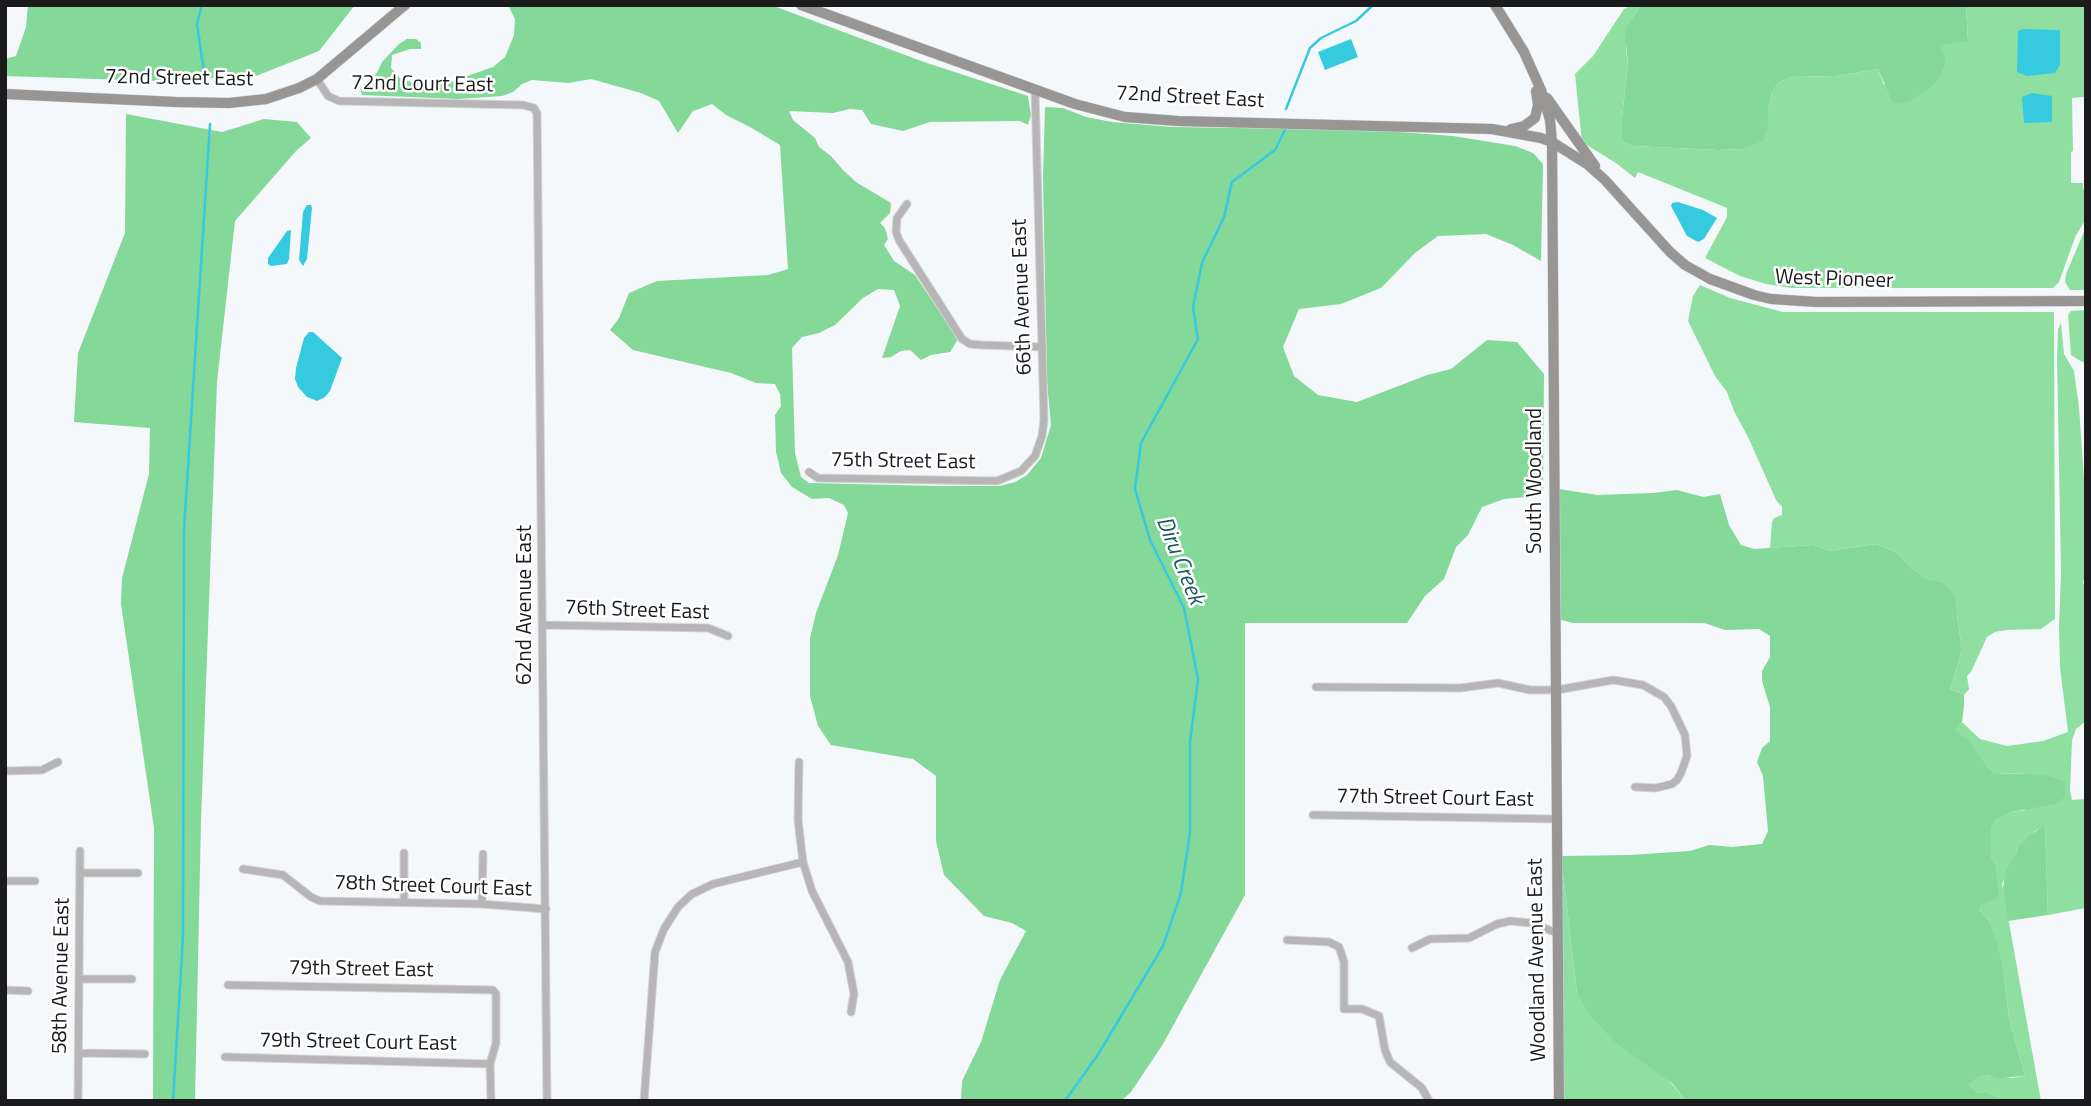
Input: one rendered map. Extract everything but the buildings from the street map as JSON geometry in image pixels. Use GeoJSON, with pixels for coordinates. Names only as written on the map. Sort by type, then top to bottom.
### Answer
{"type":"FeatureCollection","features":[{"type":"Feature","properties":{"kind":"main road","name":"72nd Street East"},"geometry":{"type":"LineString","coordinates":[[5,94],[176,102],[248,102],[281,95],[317,79],[405,5]]}},
{"type":"Feature","properties":{"kind":"main road","name":"72nd Street East"},"geometry":{"type":"LineString","coordinates":[[802,5],[1035,90],[1107,113],[1142,119],[1492,130],[1526,134],[1552,142]]}},
{"type":"Feature","properties":{"kind":"main road"},"geometry":{"type":"LineString","coordinates":[[1495,5],[1541,90],[1605,180]]}},
{"type":"Feature","properties":{"kind":"main road"},"geometry":{"type":"LineString","coordinates":[[1492,130],[1524,126],[1535,118],[1538,105],[1532,69]]}},
{"type":"Feature","properties":{"kind":"main road","name":"South Woodland"},"geometry":{"type":"LineString","coordinates":[[1541,90],[1550,120],[1552,142],[1556,819]]}},
{"type":"Feature","properties":{"kind":"main road","name":"West Pioneer"},"geometry":{"type":"LineString","coordinates":[[1552,142],[1587,164],[1605,180],[1685,265],[1710,279],[1754,295],[1817,302],[2086,302]]}},
{"type":"Feature","properties":{"kind":"main road","name":"Woodland Avenue East"},"geometry":{"type":"LineString","coordinates":[[1556,819],[1559,1101]]}},
{"type":"Feature","properties":{"kind":"street","name":"72nd Court East"},"geometry":{"type":"LineString","coordinates":[[317,79],[328,96],[339,101],[523,105],[536,110]]}},
{"type":"Feature","properties":{"kind":"street","name":"66th Avenue East"},"geometry":{"type":"LineString","coordinates":[[997,481],[1012,477],[1035,456],[1044,421],[1035,90]]}},
{"type":"Feature","properties":{"kind":"street","name":"62nd Avenue East"},"geometry":{"type":"LineString","coordinates":[[536,110],[539,127],[547,1101]]}},
{"type":"Feature","properties":{"kind":"street"},"geometry":{"type":"LineString","coordinates":[[907,204],[897,218],[898,240],[962,339],[967,343],[982,345],[1043,347]]}},
{"type":"Feature","properties":{"kind":"street","name":"75th Street East"},"geometry":{"type":"LineString","coordinates":[[809,472],[818,478],[997,481]]}},
{"type":"Feature","properties":{"kind":"street","name":"76th Street East"},"geometry":{"type":"LineString","coordinates":[[543,625],[708,628],[728,636]]}},
{"type":"Feature","properties":{"kind":"street"},"geometry":{"type":"LineString","coordinates":[[1316,687],[1460,688],[1498,683],[1530,690],[1557,690],[1623,680],[1643,685],[1655,691],[1671,706],[1685,735],[1686,756],[1677,780],[1664,787],[1635,786]]}},
{"type":"Feature","properties":{"kind":"street"},"geometry":{"type":"LineString","coordinates":[[5,771],[42,770],[58,762]]}},
{"type":"Feature","properties":{"kind":"street"},"geometry":{"type":"LineString","coordinates":[[799,762],[798,820],[803,862],[813,891],[848,961],[854,994],[852,1012]]}},
{"type":"Feature","properties":{"kind":"street","name":"77th Street Court East"},"geometry":{"type":"LineString","coordinates":[[1313,815],[1556,819]]}},
{"type":"Feature","properties":{"kind":"street","name":"58th Avenue East"},"geometry":{"type":"LineString","coordinates":[[78,1101],[80,851]]}},
{"type":"Feature","properties":{"kind":"street"},"geometry":{"type":"LineString","coordinates":[[404,853],[404,901]]}},
{"type":"Feature","properties":{"kind":"street"},"geometry":{"type":"LineString","coordinates":[[482,904],[483,854]]}},
{"type":"Feature","properties":{"kind":"street"},"geometry":{"type":"LineString","coordinates":[[644,1101],[655,952],[664,929],[685,900],[699,890],[713,884],[803,862]]}},
{"type":"Feature","properties":{"kind":"street","name":"78th Street Court East"},"geometry":{"type":"LineString","coordinates":[[243,869],[283,875],[320,901],[404,901],[546,909]]}},
{"type":"Feature","properties":{"kind":"street"},"geometry":{"type":"LineString","coordinates":[[81,873],[138,873]]}},
{"type":"Feature","properties":{"kind":"street"},"geometry":{"type":"LineString","coordinates":[[5,881],[35,881]]}},
{"type":"Feature","properties":{"kind":"street"},"geometry":{"type":"LineString","coordinates":[[1412,948],[1430,939],[1469,938],[1497,924],[1510,921],[1531,923],[1557,933]]}},
{"type":"Feature","properties":{"kind":"street"},"geometry":{"type":"LineString","coordinates":[[1287,940],[1329,942],[1340,949],[1344,962],[1344,1009],[1363,1009],[1378,1016],[1390,1062],[1422,1088],[1429,1101]]}},
{"type":"Feature","properties":{"kind":"street"},"geometry":{"type":"LineString","coordinates":[[80,979],[132,979]]}},
{"type":"Feature","properties":{"kind":"street","name":"79th Street East"},"geometry":{"type":"LineString","coordinates":[[228,985],[493,990],[496,1002],[496,1043],[490,1064]]}},
{"type":"Feature","properties":{"kind":"street"},"geometry":{"type":"LineString","coordinates":[[5,990],[28,991]]}},
{"type":"Feature","properties":{"kind":"street"},"geometry":{"type":"LineString","coordinates":[[79,1053],[145,1054]]}},
{"type":"Feature","properties":{"kind":"street","name":"79th Street Court East"},"geometry":{"type":"LineString","coordinates":[[225,1057],[490,1064]]}},
{"type":"Feature","properties":{"kind":"street"},"geometry":{"type":"LineString","coordinates":[[490,1064],[491,1101]]}},
{"type":"Feature","properties":{"kind":"green space"},"geometry":{"type":"Polygon","coordinates":[[[28,5],[355,5],[319,51],[256,76],[158,81],[5,76],[5,59],[16,56],[26,27],[28,5]]]}},
{"type":"Feature","properties":{"kind":"green space"},"geometry":{"type":"Polygon","coordinates":[[[508,5],[771,5],[924,62],[1028,96],[1031,115],[1028,125],[1020,121],[930,122],[903,131],[871,124],[862,110],[850,109],[833,113],[789,111],[793,120],[815,138],[819,147],[856,182],[891,203],[890,213],[880,223],[885,228],[888,239],[884,245],[894,261],[915,275],[958,339],[950,352],[931,355],[921,360],[910,350],[882,358],[900,306],[894,290],[878,289],[863,298],[835,325],[802,337],[792,348],[795,453],[801,477],[809,483],[1000,486],[1027,475],[1041,458],[1051,425],[1047,382],[1043,177],[1045,107],[1063,108],[1086,117],[1112,122],[1172,127],[1373,130],[1453,136],[1515,146],[1533,153],[1543,164],[1541,261],[1486,234],[1438,236],[1415,253],[1381,288],[1341,304],[1299,309],[1283,347],[1294,376],[1318,395],[1357,402],[1427,375],[1451,369],[1487,340],[1517,342],[1544,374],[1543,491],[1525,497],[1504,499],[1482,507],[1468,535],[1456,547],[1444,579],[1425,596],[1407,623],[1245,623],[1245,895],[1163,1044],[1131,1092],[1121,1101],[961,1101],[962,1081],[981,1042],[1000,980],[1026,931],[1012,923],[984,916],[944,875],[936,841],[936,776],[913,759],[831,745],[818,726],[810,696],[810,638],[816,613],[838,555],[848,513],[844,505],[829,498],[812,499],[792,487],[781,473],[776,452],[775,415],[781,406],[780,394],[775,384],[756,383],[731,373],[633,350],[610,330],[619,318],[629,293],[657,281],[768,275],[788,269],[780,145],[726,115],[712,104],[693,111],[678,133],[659,101],[591,79],[568,83],[532,80],[502,96],[458,99],[362,95],[360,89],[377,73],[382,62],[407,39],[416,39],[421,43],[421,49],[410,49],[392,55],[391,68],[400,78],[411,82],[450,82],[493,67],[505,57],[514,35],[515,19],[508,5]]]}},
{"type":"Feature","properties":{"kind":"green space"},"geometry":{"type":"Polygon","coordinates":[[[1641,5],[1628,24],[1622,141],[1633,146],[1719,150],[1742,149],[1768,127],[1772,92],[1779,82],[1793,77],[1836,76],[1878,69],[1884,85],[1940,46],[1968,40],[1966,5],[2086,5],[2086,94],[2084,97],[2072,98],[2071,183],[2083,183],[2083,189],[2086,189],[2086,219],[2076,235],[2059,282],[2053,288],[1791,288],[1740,276],[1705,258],[1727,217],[1727,208],[1638,172],[1635,178],[1582,142],[1575,74],[1593,56],[1624,9],[1641,5]]]}},
{"type":"Feature","properties":{"kind":"green space"},"geometry":{"type":"Polygon","coordinates":[[[1641,5],[1966,5],[1968,41],[1940,46],[1946,61],[1939,79],[1928,90],[1908,102],[1893,103],[1878,69],[1836,76],[1793,77],[1779,82],[1772,92],[1768,127],[1763,141],[1742,149],[1719,150],[1633,146],[1622,141],[1628,64],[1625,33],[1641,5]]]}},
{"type":"Feature","properties":{"kind":"green space"},"geometry":{"type":"Polygon","coordinates":[[[126,114],[222,132],[264,119],[297,122],[311,138],[296,151],[235,221],[217,382],[201,821],[195,1101],[153,1100],[154,828],[121,604],[122,578],[149,474],[150,428],[74,422],[78,353],[125,233],[126,114]]]}},
{"type":"Feature","properties":{"kind":"green space"},"geometry":{"type":"Polygon","coordinates":[[[2086,227],[2086,290],[2070,290],[2065,282],[2066,274],[2086,227]]]}},
{"type":"Feature","properties":{"kind":"green space"},"geometry":{"type":"Polygon","coordinates":[[[1700,285],[1730,298],[1783,312],[2054,312],[2055,619],[2041,629],[2007,630],[1987,637],[1967,676],[1969,689],[1964,695],[1950,689],[1962,650],[1957,615],[1943,584],[1928,579],[1911,568],[1898,553],[1876,544],[1829,551],[1814,545],[1770,548],[1772,522],[1774,518],[1782,515],[1782,507],[1776,500],[1727,392],[1715,376],[1688,321],[1693,296],[1700,285]]]}},
{"type":"Feature","properties":{"kind":"green space"},"geometry":{"type":"Polygon","coordinates":[[[2086,310],[2086,362],[2082,362],[2071,355],[2068,315],[2071,311],[2086,310]]]}},
{"type":"Feature","properties":{"kind":"green space"},"geometry":{"type":"Polygon","coordinates":[[[2061,323],[2064,354],[2074,371],[2085,493],[2086,576],[2083,582],[2086,592],[2086,721],[2076,729],[2072,740],[2070,790],[2072,800],[2086,799],[2086,908],[2048,915],[2045,826],[2035,831],[2017,850],[2002,884],[2041,1101],[1999,1101],[1998,1097],[1989,1093],[1978,1093],[1969,1085],[1977,1078],[1989,1075],[2012,1078],[2025,1076],[2009,1018],[2004,976],[1989,921],[1979,910],[1979,905],[1990,900],[1995,864],[1991,856],[1991,829],[1996,820],[2011,812],[2025,810],[2025,774],[1995,773],[1953,730],[1962,722],[1980,739],[2007,746],[2043,741],[2068,732],[2060,667],[2059,626],[2061,573],[2057,358],[2058,329],[2061,323]]]}},
{"type":"Feature","properties":{"kind":"green space"},"geometry":{"type":"Polygon","coordinates":[[[1559,489],[1597,495],[1677,490],[1703,497],[1720,494],[1729,525],[1741,545],[1754,549],[1814,545],[1829,551],[1876,544],[1898,553],[1911,568],[1928,579],[1943,583],[1954,594],[1962,650],[1950,689],[1964,695],[1964,706],[1962,722],[1954,730],[1967,739],[1987,767],[1995,773],[2044,775],[2065,781],[2065,797],[2055,804],[2011,812],[1996,820],[1991,829],[1991,856],[1995,864],[1999,898],[1980,905],[1979,910],[1989,921],[1997,943],[2009,1018],[2025,1076],[1998,1078],[1989,1075],[1977,1078],[1969,1085],[1978,1093],[1989,1093],[1998,1097],[1999,1101],[1685,1101],[1673,1084],[1615,1042],[1590,1015],[1577,993],[1561,856],[1630,855],[1690,851],[1709,845],[1732,847],[1762,844],[1768,831],[1763,776],[1757,762],[1762,748],[1770,741],[1770,707],[1762,681],[1762,671],[1770,657],[1770,636],[1759,629],[1725,630],[1704,623],[1573,623],[1561,620],[1559,489]]]}},
{"type":"Feature","properties":{"kind":"green space"},"geometry":{"type":"Polygon","coordinates":[[[2045,825],[2048,915],[2008,921],[2003,889],[2005,873],[2020,845],[2045,825]]]}},
{"type":"Feature","properties":{"kind":"green space"},"geometry":{"type":"Polygon","coordinates":[[[1561,856],[1577,993],[1673,1085],[1685,1101],[1564,1101],[1561,856]]]}},
{"type":"Feature","properties":{"kind":"water"},"geometry":{"type":"Polygon","coordinates":[[[2060,30],[2060,65],[2055,73],[2027,76],[2017,72],[2018,31],[2060,30]]]}},
{"type":"Feature","properties":{"kind":"water"},"geometry":{"type":"Polygon","coordinates":[[[1351,39],[1358,57],[1325,70],[1318,52],[1351,39]]]}},
{"type":"Feature","properties":{"kind":"water"},"geometry":{"type":"Polygon","coordinates":[[[2032,93],[2052,96],[2052,122],[2024,123],[2022,97],[2032,93]]]}},
{"type":"Feature","properties":{"kind":"water"},"geometry":{"type":"Polygon","coordinates":[[[1678,202],[1717,218],[1704,239],[1698,242],[1687,236],[1671,206],[1672,203],[1678,202]]]}},
{"type":"Feature","properties":{"kind":"water"},"geometry":{"type":"Polygon","coordinates":[[[307,205],[312,208],[307,259],[303,266],[299,260],[303,212],[307,205]]]}},
{"type":"Feature","properties":{"kind":"water"},"geometry":{"type":"Polygon","coordinates":[[[291,230],[287,264],[271,266],[268,264],[268,258],[287,231],[291,230]]]}},
{"type":"Feature","properties":{"kind":"water"},"geometry":{"type":"Polygon","coordinates":[[[309,332],[313,332],[342,358],[330,391],[317,401],[307,397],[295,379],[304,338],[309,332]]]}},
{"type":"Feature","properties":{"kind":"waterway"},"geometry":{"type":"LineString","coordinates":[[202,5],[197,24],[206,86]]}},
{"type":"Feature","properties":{"kind":"waterway","name":"Diru Creek"},"geometry":{"type":"LineString","coordinates":[[1286,109],[1310,48],[1321,38],[1356,21],[1373,5]]}},
{"type":"Feature","properties":{"kind":"waterway"},"geometry":{"type":"LineString","coordinates":[[173,1101],[183,937],[184,529],[210,124]]}},
{"type":"Feature","properties":{"kind":"waterway","name":"Diru Creek"},"geometry":{"type":"LineString","coordinates":[[1065,1101],[1099,1053],[1163,946],[1181,893],[1190,832],[1190,742],[1198,679],[1184,608],[1150,540],[1135,489],[1141,443],[1198,339],[1193,307],[1202,263],[1224,217],[1232,182],[1275,150],[1285,130]]}}]}
